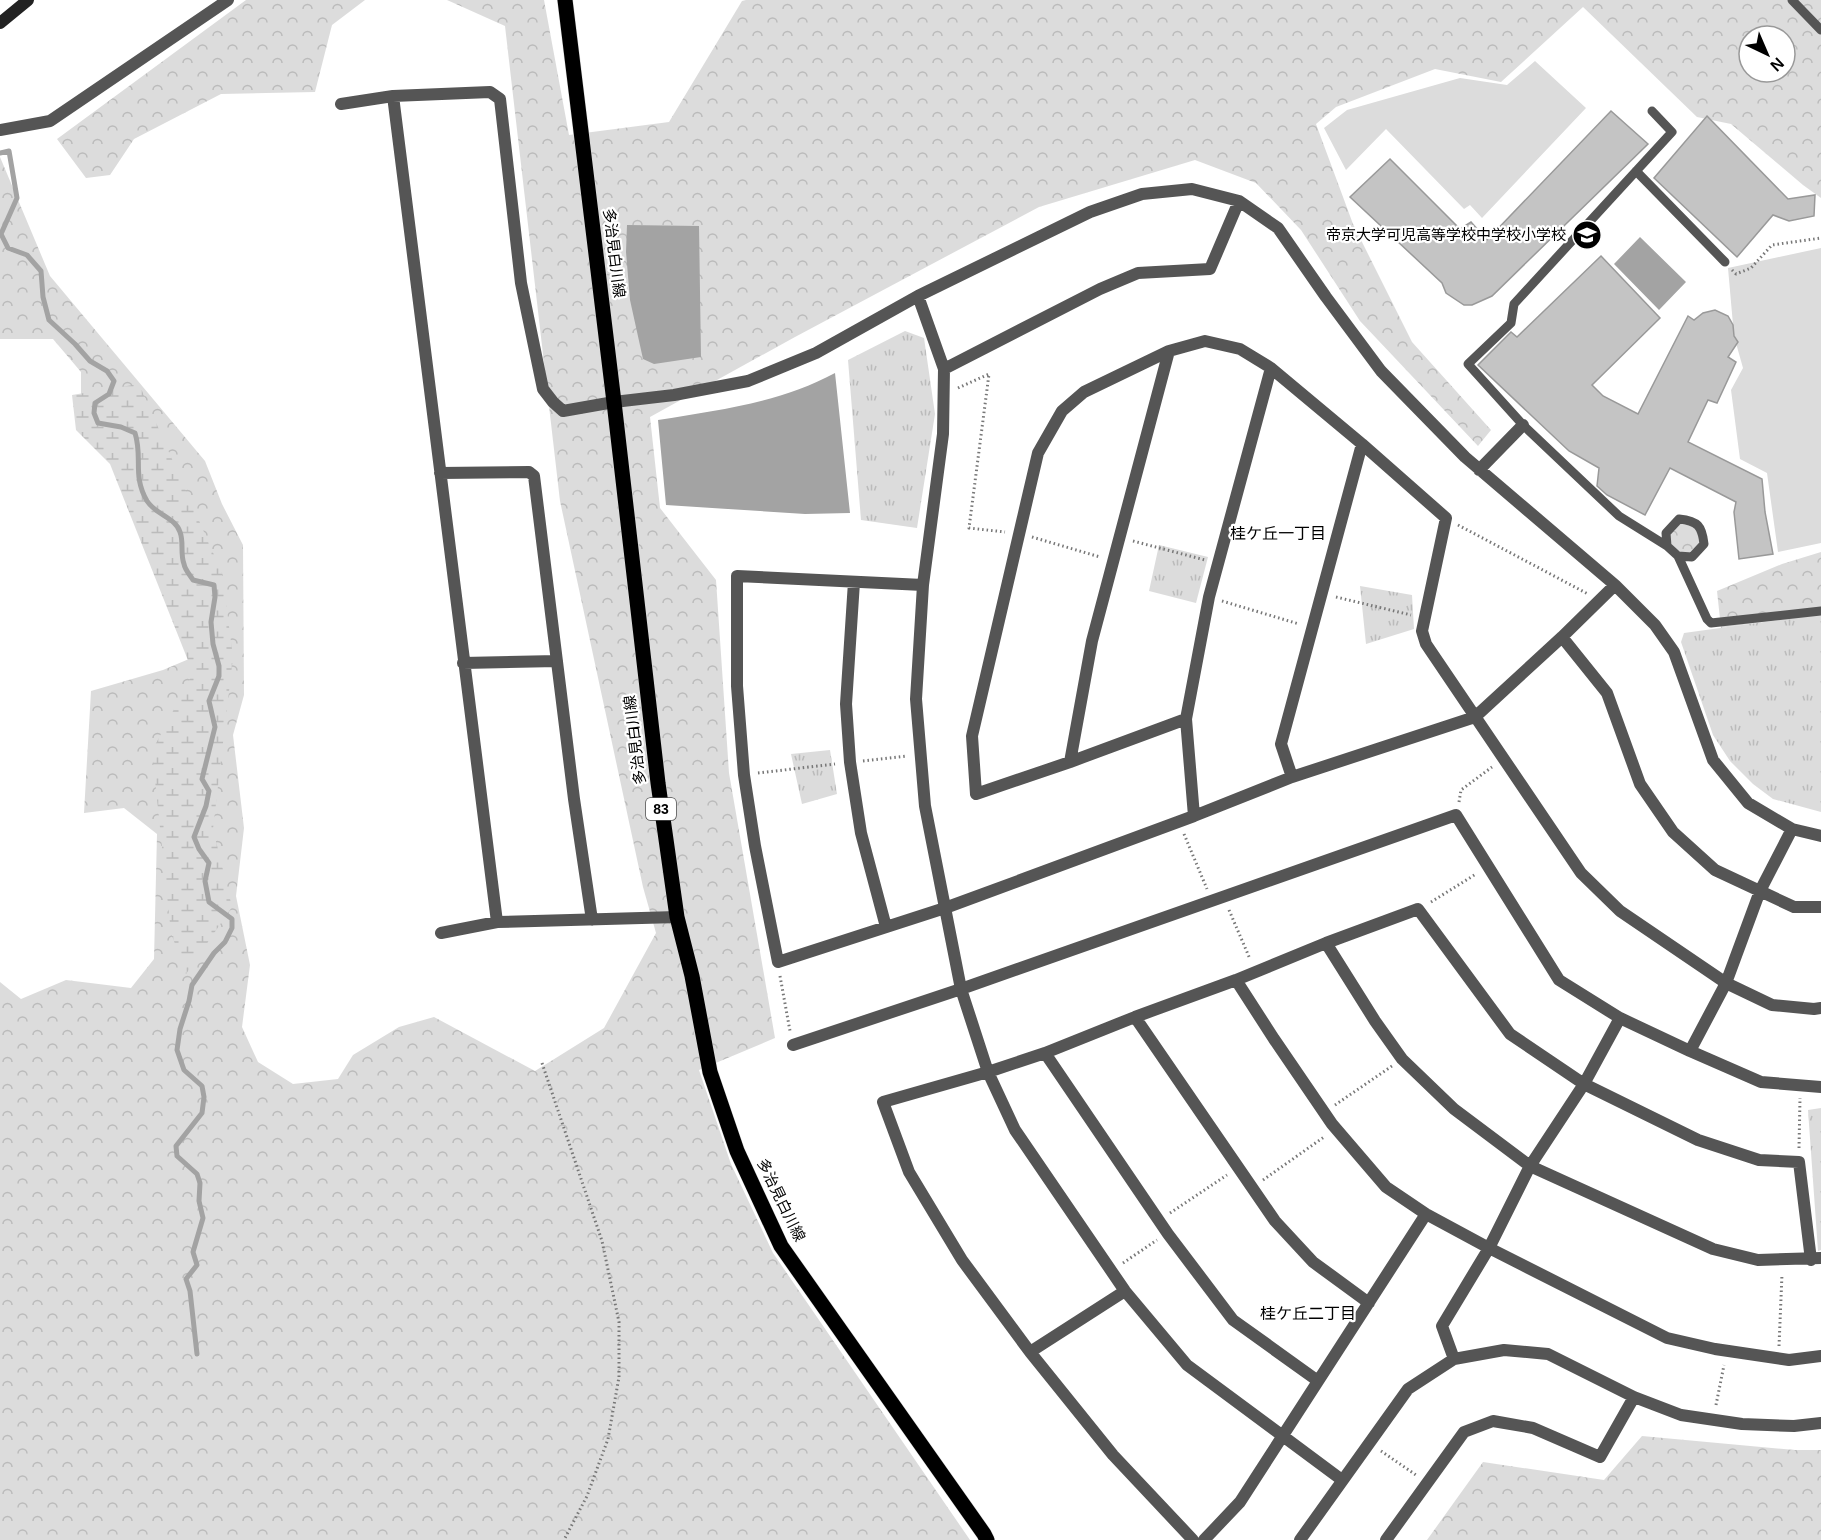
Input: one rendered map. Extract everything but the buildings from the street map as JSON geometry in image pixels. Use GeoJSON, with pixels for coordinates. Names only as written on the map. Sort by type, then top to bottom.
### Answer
{"type":"FeatureCollection","features":[{"type":"Feature","properties":{"kind":"main road","name":"多治見白川線"},"geometry":{"type":"LineString","coordinates":[[565,0],[656,771],[677,917],[692,976],[710,1072],[737,1151],[781,1246],[987,1540]]}},
{"type":"Feature","properties":{"kind":"street"},"geometry":{"type":"LineString","coordinates":[[0,23],[28,0]]}},
{"type":"Feature","properties":{"kind":"street"},"geometry":{"type":"LineString","coordinates":[[0,130],[50,121],[228,0]]}},
{"type":"Feature","properties":{"kind":"street"},"geometry":{"type":"LineString","coordinates":[[341,104],[393,96],[490,92],[500,99],[521,283],[543,389],[563,411],[748,381],[816,353],[918,296],[1090,212],[1143,194],[1192,189],[1239,201],[1278,228],[1381,370],[1465,458],[1615,585],[1654,625],[1674,652],[1713,760],[1748,803],[1792,829],[1821,836]]}},
{"type":"Feature","properties":{"kind":"street"},"geometry":{"type":"LineString","coordinates":[[393,96],[497,922]]}},
{"type":"Feature","properties":{"kind":"street"},"geometry":{"type":"LineString","coordinates":[[944,369],[1100,289],[1138,273],[1210,269],[1239,201]]}},
{"type":"Feature","properties":{"kind":"street"},"geometry":{"type":"LineString","coordinates":[[918,296],[944,369],[944,434],[923,585],[916,699],[925,806],[961,988],[988,1072],[1014,1130],[1125,1290],[1187,1365],[1342,1479]]}},
{"type":"Feature","properties":{"kind":"street"},"geometry":{"type":"LineString","coordinates":[[1186,718],[1070,762],[976,794],[972,736],[1038,453],[1062,411],[1084,392],[1169,351],[1205,341],[1240,349],[1271,368],[1446,518],[1422,632],[1426,644],[1581,873],[1620,911],[1726,983],[1772,1005],[1821,1008]]}},
{"type":"Feature","properties":{"kind":"street"},"geometry":{"type":"LineString","coordinates":[[1070,762],[1092,641],[1169,351]]}},
{"type":"Feature","properties":{"kind":"street"},"geometry":{"type":"LineString","coordinates":[[1194,816],[1186,718],[1209,597],[1271,368]]}},
{"type":"Feature","properties":{"kind":"street"},"geometry":{"type":"LineString","coordinates":[[1479,470],[1523,425]]}},
{"type":"Feature","properties":{"kind":"street"},"geometry":{"type":"LineString","coordinates":[[1292,777],[1281,744],[1362,444]]}},
{"type":"Feature","properties":{"kind":"street"},"geometry":{"type":"LineString","coordinates":[[440,473],[529,472],[534,476],[592,920]]}},
{"type":"Feature","properties":{"kind":"street"},"geometry":{"type":"LineString","coordinates":[[923,585],[737,576],[737,686],[744,775],[755,846],[778,962],[945,908],[1179,822],[1292,777],[1475,717],[1562,638],[1615,585]]}},
{"type":"Feature","properties":{"kind":"street"},"geometry":{"type":"LineString","coordinates":[[854,582],[846,704],[850,762],[861,833],[885,927]]}},
{"type":"Feature","properties":{"kind":"street"},"geometry":{"type":"LineString","coordinates":[[1562,638],[1607,693],[1640,784],[1673,832],[1715,870],[1794,907],[1821,907]]}},
{"type":"Feature","properties":{"kind":"street"},"geometry":{"type":"LineString","coordinates":[[463,663],[557,661]]}},
{"type":"Feature","properties":{"kind":"street"},"geometry":{"type":"LineString","coordinates":[[793,1044],[961,988],[1456,815],[1559,980],[1620,1018],[1761,1082],[1821,1087]]}},
{"type":"Feature","properties":{"kind":"street"},"geometry":{"type":"LineString","coordinates":[[1690,1051],[1726,983],[1760,891],[1792,829]]}},
{"type":"Feature","properties":{"kind":"street"},"geometry":{"type":"LineString","coordinates":[[1193,1540],[1113,1455],[1030,1352],[962,1260],[909,1172],[883,1102],[1045,1053],[1326,943],[1418,909],[1510,1034],[1584,1084],[1698,1140],[1759,1160],[1799,1162],[1816,1259],[1758,1260],[1713,1249],[1530,1166],[1454,1109],[1402,1059],[1326,943]]}},
{"type":"Feature","properties":{"kind":"street"},"geometry":{"type":"LineString","coordinates":[[441,933],[497,922],[677,917]]}},
{"type":"Feature","properties":{"kind":"street"},"geometry":{"type":"LineString","coordinates":[[1236,980],[1336,1129],[1386,1186],[1426,1214],[1667,1338],[1727,1351],[1789,1360],[1821,1356]]}},
{"type":"Feature","properties":{"kind":"street"},"geometry":{"type":"LineString","coordinates":[[1135,1017],[1275,1221],[1313,1262],[1369,1303]]}},
{"type":"Feature","properties":{"kind":"street"},"geometry":{"type":"LineString","coordinates":[[1454,1359],[1442,1326],[1489,1248],[1530,1166],[1584,1084],[1620,1018]]}},
{"type":"Feature","properties":{"kind":"street"},"geometry":{"type":"LineString","coordinates":[[1045,1053],[1168,1234],[1233,1320],[1318,1381]]}},
{"type":"Feature","properties":{"kind":"street"},"geometry":{"type":"LineString","coordinates":[[1204,1540],[1240,1502],[1426,1214]]}},
{"type":"Feature","properties":{"kind":"street"},"geometry":{"type":"LineString","coordinates":[[1030,1352],[1125,1290]]}},
{"type":"Feature","properties":{"kind":"street"},"geometry":{"type":"LineString","coordinates":[[1300,1540],[1408,1389],[1454,1359],[1504,1350],[1548,1354],[1634,1397],[1681,1416],[1742,1424],[1794,1426],[1821,1423]]}},
{"type":"Feature","properties":{"kind":"street"},"geometry":{"type":"LineString","coordinates":[[1386,1540],[1464,1432],[1493,1421],[1533,1428],[1600,1457],[1634,1397]]}},
{"type":"Feature","properties":{"kind":"lane"},"geometry":{"type":"LineString","coordinates":[[1792,0],[1821,30]]}},
{"type":"Feature","properties":{"kind":"lane"},"geometry":{"type":"LineString","coordinates":[[1652,111],[1672,132],[1514,304],[1511,322],[1468,364],[1523,425],[1618,516],[1667,546],[1678,556],[1707,619],[1711,623],[1821,611]]}},
{"type":"Feature","properties":{"kind":"lane"},"geometry":{"type":"LineString","coordinates":[[1636,171],[1725,262]]}},
{"type":"Feature","properties":{"kind":"lane"},"geometry":{"type":"LineString","coordinates":[[1667,546],[1666,533],[1679,519],[1693,521],[1703,531],[1704,544],[1692,557],[1678,556]]}},
{"type":"Feature","properties":{"kind":"path"},"geometry":{"type":"LineString","coordinates":[[1725,262],[1736,274],[1751,268],[1772,245],[1821,238]]}},
{"type":"Feature","properties":{"kind":"path"},"geometry":{"type":"LineString","coordinates":[[944,394],[989,374],[969,528],[1019,533],[1113,561]]}},
{"type":"Feature","properties":{"kind":"path"},"geometry":{"type":"LineString","coordinates":[[1446,518],[1600,600]]}},
{"type":"Feature","properties":{"kind":"path"},"geometry":{"type":"LineString","coordinates":[[1120,537],[1218,563]]}},
{"type":"Feature","properties":{"kind":"path"},"geometry":{"type":"LineString","coordinates":[[1322,594],[1425,618]]}},
{"type":"Feature","properties":{"kind":"path"},"geometry":{"type":"LineString","coordinates":[[1209,597],[1313,628]]}},
{"type":"Feature","properties":{"kind":"path"},"geometry":{"type":"LineString","coordinates":[[744,775],[921,754]]}},
{"type":"Feature","properties":{"kind":"path"},"geometry":{"type":"LineString","coordinates":[[1456,815],[1461,790],[1503,759]]}},
{"type":"Feature","properties":{"kind":"path"},"geometry":{"type":"LineString","coordinates":[[1179,822],[1256,972]]}},
{"type":"Feature","properties":{"kind":"path"},"geometry":{"type":"LineString","coordinates":[[1418,909],[1488,867]]}},
{"type":"Feature","properties":{"kind":"path"},"geometry":{"type":"LineString","coordinates":[[778,962],[793,1044]]}},
{"type":"Feature","properties":{"kind":"path"},"geometry":{"type":"LineString","coordinates":[[1324,1112],[1402,1059]]}},
{"type":"Feature","properties":{"kind":"path"},"geometry":{"type":"LineString","coordinates":[[542,1063],[602,1241],[619,1323],[619,1377],[608,1439],[587,1496],[564,1540]]}},
{"type":"Feature","properties":{"kind":"path"},"geometry":{"type":"LineString","coordinates":[[1799,1162],[1801,1086]]}},
{"type":"Feature","properties":{"kind":"path"},"geometry":{"type":"LineString","coordinates":[[1252,1188],[1336,1129]]}},
{"type":"Feature","properties":{"kind":"path"},"geometry":{"type":"LineString","coordinates":[[1159,1220],[1238,1168]]}},
{"type":"Feature","properties":{"kind":"path"},"geometry":{"type":"LineString","coordinates":[[1111,1270],[1168,1234]]}},
{"type":"Feature","properties":{"kind":"path"},"geometry":{"type":"LineString","coordinates":[[1779,1358],[1782,1260]]}},
{"type":"Feature","properties":{"kind":"path"},"geometry":{"type":"LineString","coordinates":[[1713,1420],[1727,1351]]}},
{"type":"Feature","properties":{"kind":"path"},"geometry":{"type":"LineString","coordinates":[[1368,1443],[1427,1482]]}},
{"type":"Feature","properties":{"kind":"green space"},"geometry":{"type":"Polygon","coordinates":[[[246,0],[365,0],[332,25],[315,92],[221,94],[134,139],[110,175],[86,178],[57,139],[246,0]]]}},
{"type":"Feature","properties":{"kind":"green space"},"geometry":{"type":"Polygon","coordinates":[[[447,0],[544,0],[569,135],[669,122],[742,1],[746,0],[1821,0],[1821,198],[1731,124],[1697,117],[1583,7],[1501,82],[1435,69],[1336,107],[1316,124],[1353,224],[1412,342],[1491,430],[1478,446],[1360,321],[1301,230],[1256,183],[1195,160],[1039,207],[650,417],[660,508],[716,580],[729,773],[775,1038],[699,1070],[731,1164],[773,1253],[970,1540],[0,1540],[0,982],[21,999],[66,980],[131,988],[154,959],[157,834],[124,808],[84,813],[91,691],[163,670],[196,656],[128,455],[81,426],[81,372],[53,339],[0,339],[0,157],[50,276],[205,461],[222,504],[243,545],[244,695],[233,735],[244,828],[236,896],[250,965],[242,1027],[258,1062],[293,1084],[338,1079],[353,1055],[399,1027],[434,1017],[535,1071],[604,1028],[656,933],[643,887],[560,501],[505,26],[447,0]]]}},
{"type":"Feature","properties":{"kind":"green space"},"geometry":{"type":"Polygon","coordinates":[[[1535,61],[1586,108],[1482,218],[1470,205],[1464,209],[1386,129],[1346,170],[1324,128],[1347,110],[1460,78],[1507,85],[1535,61]]]}},
{"type":"Feature","properties":{"kind":"green space"},"geometry":{"type":"Polygon","coordinates":[[[1821,248],[1821,543],[1778,552],[1767,473],[1740,459],[1731,390],[1743,368],[1734,336],[1728,268],[1821,248]]]}},
{"type":"Feature","properties":{"kind":"green space"},"geometry":{"type":"Polygon","coordinates":[[[905,331],[924,338],[935,414],[917,528],[861,520],[848,360],[905,331]]]}},
{"type":"Feature","properties":{"kind":"green space"},"geometry":{"type":"Polygon","coordinates":[[[139,384],[222,573],[233,657],[213,829],[232,907],[186,974],[171,933],[152,751],[193,673],[110,464],[76,430],[72,395],[139,384]]]}},
{"type":"Feature","properties":{"kind":"green space"},"geometry":{"type":"Polygon","coordinates":[[[1679,519],[1693,521],[1704,544],[1692,557],[1667,546],[1666,533],[1679,519]]]}},
{"type":"Feature","properties":{"kind":"green space"},"geometry":{"type":"Polygon","coordinates":[[[1159,545],[1208,557],[1196,603],[1149,591],[1159,545]]]}},
{"type":"Feature","properties":{"kind":"green space"},"geometry":{"type":"Polygon","coordinates":[[[1821,552],[1821,614],[1721,628],[1717,591],[1782,564],[1821,552]]]}},
{"type":"Feature","properties":{"kind":"green space"},"geometry":{"type":"Polygon","coordinates":[[[1360,586],[1412,595],[1414,629],[1366,644],[1360,586]]]}},
{"type":"Feature","properties":{"kind":"green space"},"geometry":{"type":"Polygon","coordinates":[[[1821,614],[1821,812],[1773,799],[1753,784],[1730,761],[1713,735],[1681,642],[1684,633],[1821,614]]]}},
{"type":"Feature","properties":{"kind":"green space"},"geometry":{"type":"Polygon","coordinates":[[[830,750],[837,794],[802,804],[791,754],[830,750]]]}},
{"type":"Feature","properties":{"kind":"green space"},"geometry":{"type":"Polygon","coordinates":[[[1821,1108],[1821,1250],[1818,1251],[1808,1110],[1821,1108]]]}},
{"type":"Feature","properties":{"kind":"green space"},"geometry":{"type":"Polygon","coordinates":[[[1642,1436],[1795,1450],[1821,1450],[1821,1540],[1427,1540],[1483,1462],[1604,1480],[1642,1436]]]}},
{"type":"Feature","properties":{"kind":"shaded area"},"geometry":{"type":"Polygon","coordinates":[[[627,225],[699,226],[701,357],[654,364],[643,359],[630,300],[626,252],[627,225]]]}},
{"type":"Feature","properties":{"kind":"shaded area"},"geometry":{"type":"Polygon","coordinates":[[[1640,237],[1686,282],[1659,310],[1614,264],[1640,237]]]}},
{"type":"Feature","properties":{"kind":"shaded area"},"geometry":{"type":"Polygon","coordinates":[[[835,373],[850,513],[805,514],[666,505],[658,420],[748,404],[792,392],[835,373]]]}},
{"type":"Feature","properties":{"kind":"waterway"},"geometry":{"type":"LineString","coordinates":[[0,153],[9,151],[17,198],[1,234],[8,248],[27,255],[41,271],[43,297],[49,320],[90,361],[107,371],[114,381],[109,394],[95,403],[94,413],[98,423],[121,427],[135,433],[140,483],[147,501],[178,527],[182,556],[186,570],[193,580],[214,585],[215,597],[211,622],[219,676],[209,701],[215,727],[202,779],[209,791],[194,837],[209,863],[205,881],[209,902],[232,919],[232,928],[225,942],[214,953],[192,985],[177,1050],[184,1070],[202,1086],[204,1097],[202,1113],[176,1146],[177,1156],[197,1174],[200,1183],[199,1201],[203,1218],[193,1252],[197,1265],[186,1279],[190,1291],[197,1354]]}},
{"type":"Feature","properties":{"kind":"place","name":"帝京大学可児高等学校中学校小学校"},"geometry":{"type":"Point","coordinates":[1587,235]}},
{"type":"Feature","properties":{"kind":"district","name":"桂ケ丘一丁目"},"geometry":{"type":"Point","coordinates":[1278,533]}},
{"type":"Feature","properties":{"kind":"district","name":"桂ケ丘二丁目"},"geometry":{"type":"Point","coordinates":[1308,1313]}}]}
